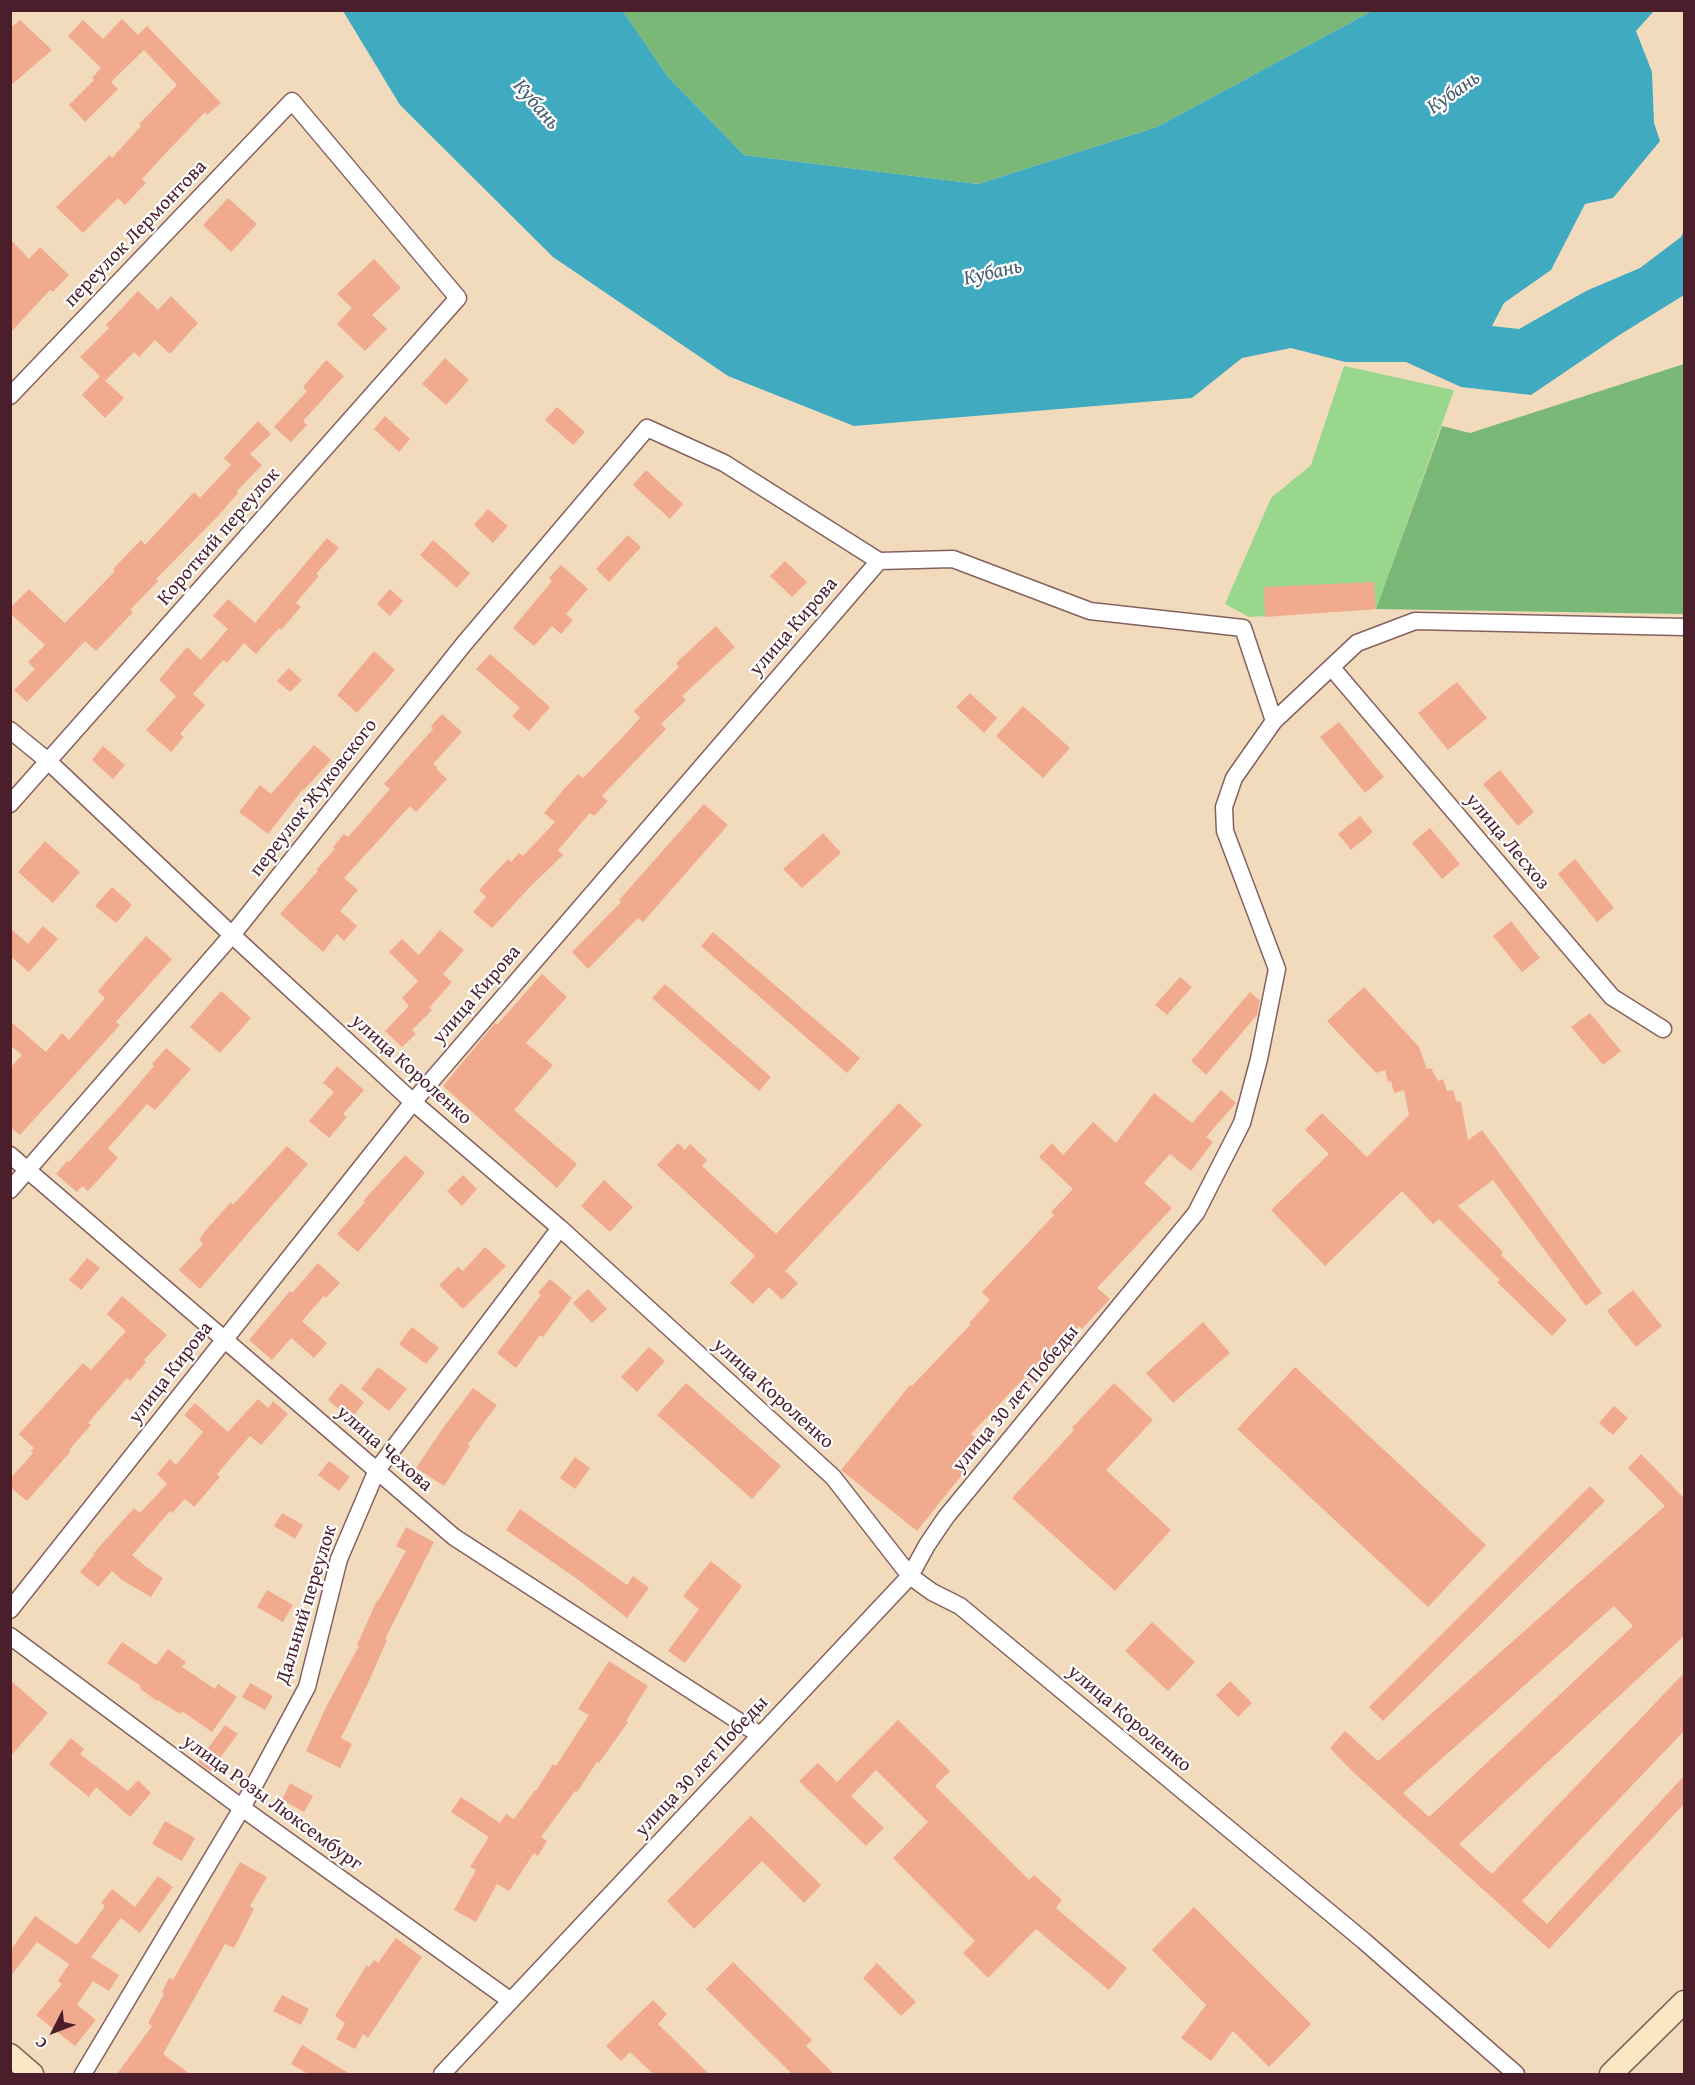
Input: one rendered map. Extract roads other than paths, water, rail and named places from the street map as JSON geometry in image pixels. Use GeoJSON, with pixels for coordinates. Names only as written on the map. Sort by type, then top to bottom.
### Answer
{"type":"FeatureCollection","features":[{"type":"Feature","properties":{"kind":"street","name":"Короткий переулок"},"geometry":{"type":"LineString","coordinates":[[10,804],[458,298],[292,101]]}},
{"type":"Feature","properties":{"kind":"street","name":"переулок Лермонтова"},"geometry":{"type":"LineString","coordinates":[[10,396],[292,101]]}},
{"type":"Feature","properties":{"kind":"street","name":"переулок Жуковского"},"geometry":{"type":"LineString","coordinates":[[10,1190],[232,935],[463,645],[647,428],[724,463],[879,561]]}},
{"type":"Feature","properties":{"kind":"street"},"geometry":{"type":"LineString","coordinates":[[879,561],[953,559],[1090,611],[1243,628],[1274,721]]}},
{"type":"Feature","properties":{"kind":"street","name":"улица Кирова"},"geometry":{"type":"LineString","coordinates":[[10,1610],[413,1102],[879,561]]}},
{"type":"Feature","properties":{"kind":"street","name":"улица 30 лет Победы"},"geometry":{"type":"LineString","coordinates":[[442,2074],[910,1576],[946,1517],[1196,1214],[1242,1123],[1277,969],[1226,831],[1224,807],[1234,778],[1274,721],[1357,643],[1415,621],[1684,627]]}},
{"type":"Feature","properties":{"kind":"street","name":"улица Лесхоз"},"geometry":{"type":"LineString","coordinates":[[1332,668],[1612,997],[1662,1029]]}},
{"type":"Feature","properties":{"kind":"street","name":"улица Короленко"},"geometry":{"type":"LineString","coordinates":[[10,730],[48,761],[413,1102],[560,1228],[833,1477],[910,1576],[932,1592],[969,1613],[1364,1941],[1516,2074]]}},
{"type":"Feature","properties":{"kind":"street","name":"улица Чехова"},"geometry":{"type":"LineString","coordinates":[[10,1155],[454,1537],[760,1735]]}},
{"type":"Feature","properties":{"kind":"street","name":"Дальний переулок"},"geometry":{"type":"LineString","coordinates":[[83,2074],[242,1808],[307,1687],[339,1559],[377,1470],[560,1228]]}},
{"type":"Feature","properties":{"kind":"street","name":"улица Розы Люксембург"},"geometry":{"type":"LineString","coordinates":[[10,1636],[242,1808],[511,2001]]}},
{"type":"Feature","properties":{"kind":"street"},"geometry":{"type":"LineString","coordinates":[[1611,2074],[1684,2002]]}},
{"type":"Feature","properties":{"kind":"street"},"geometry":{"type":"LineString","coordinates":[[10,2055],[32,2074]]}},
{"type":"Feature","properties":{"kind":"water","name":"Кубань"},"geometry":{"type":"Polygon","coordinates":[[[343,11],[623,11],[668,77],[744,155],[978,184],[1157,127],[1372,11],[1654,11],[1636,31],[1652,72],[1654,123],[1660,141],[1613,198],[1585,204],[1551,270],[1504,303],[1492,326],[1519,329],[1586,291],[1640,268],[1681,237],[1684,231],[1684,295],[1621,334],[1531,395],[1461,387],[1406,362],[1345,362],[1291,348],[1242,358],[1192,398],[854,426],[728,376],[553,257],[400,105],[343,11]]]}}]}
